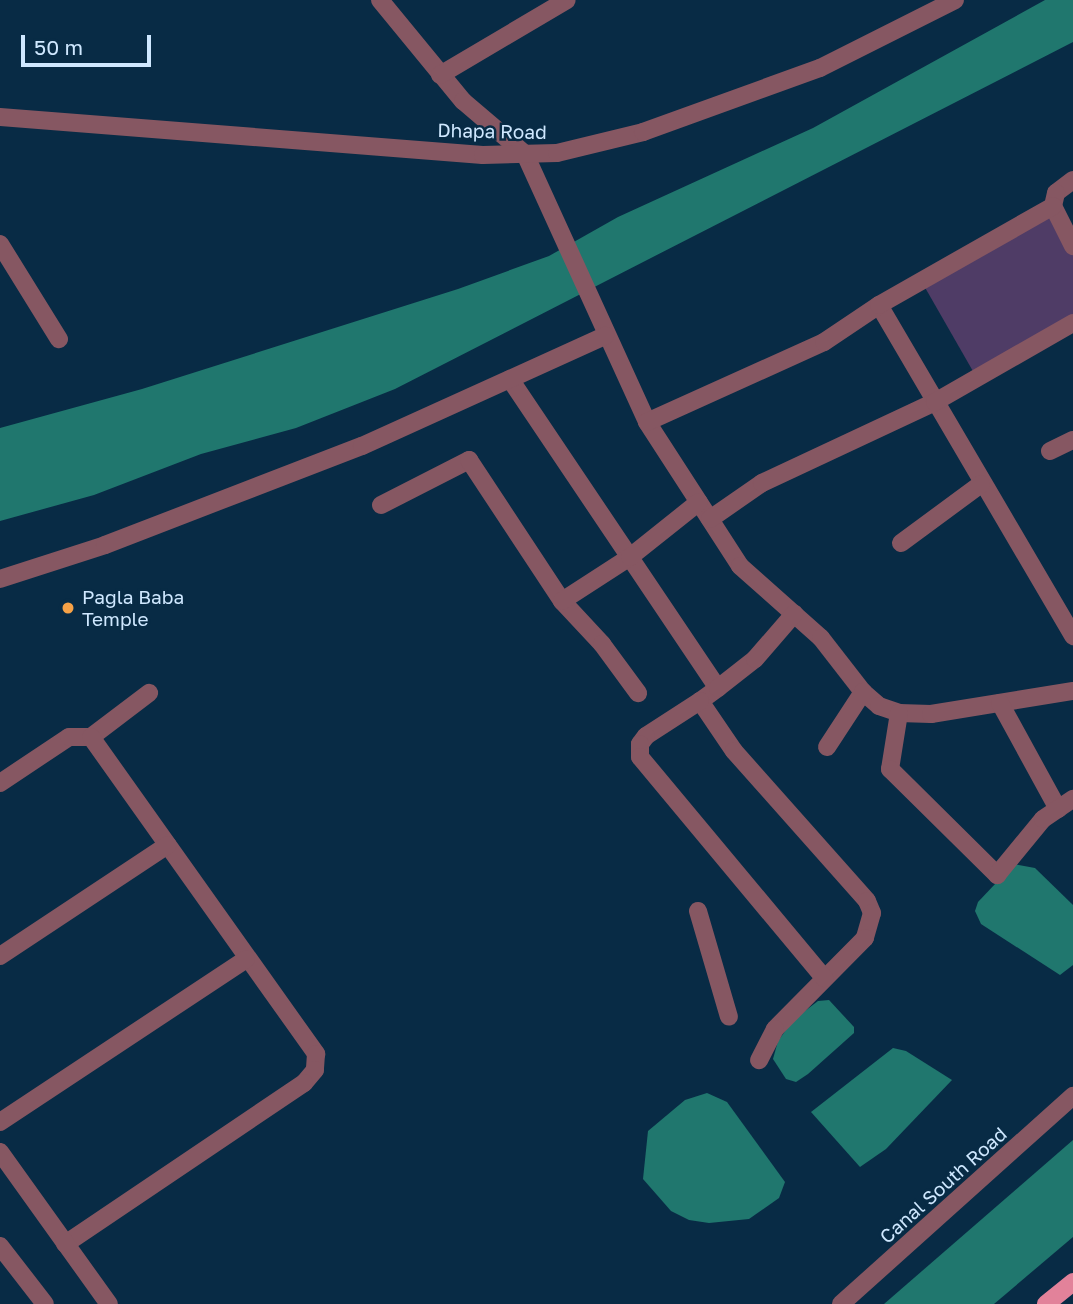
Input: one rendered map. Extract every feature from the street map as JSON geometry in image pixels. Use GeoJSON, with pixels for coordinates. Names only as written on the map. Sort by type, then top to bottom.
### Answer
{"type":"FeatureCollection","features":[{"type":"Feature","properties":{"kind":"main road"},"geometry":{"type":"LineString","coordinates":[[1046,1304],[1073,1282]]}},
{"type":"Feature","properties":{"kind":"street"},"geometry":{"type":"LineString","coordinates":[[380,0],[440,75],[525,154],[591,308],[647,422],[740,566],[821,638],[863,692],[879,706],[899,713],[931,714],[1073,691]]}},
{"type":"Feature","properties":{"kind":"street"},"geometry":{"type":"LineString","coordinates":[[440,75],[567,0]]}},
{"type":"Feature","properties":{"kind":"street","name":"Dhapa Road"},"geometry":{"type":"LineString","coordinates":[[0,117],[483,155],[557,153],[643,132],[794,78],[955,0]]}},
{"type":"Feature","properties":{"kind":"street"},"geometry":{"type":"LineString","coordinates":[[1073,180],[1056,192],[1053,206],[1073,246]]}},
{"type":"Feature","properties":{"kind":"street"},"geometry":{"type":"LineString","coordinates":[[647,422],[824,342],[879,305],[1053,206]]}},
{"type":"Feature","properties":{"kind":"street"},"geometry":{"type":"LineString","coordinates":[[0,244],[59,340]]}},
{"type":"Feature","properties":{"kind":"street"},"geometry":{"type":"LineString","coordinates":[[879,305],[981,484],[1073,636]]}},
{"type":"Feature","properties":{"kind":"street"},"geometry":{"type":"LineString","coordinates":[[710,519],[762,484],[935,402],[1073,323]]}},
{"type":"Feature","properties":{"kind":"street"},"geometry":{"type":"LineString","coordinates":[[0,579],[106,545],[250,490],[605,336]]}},
{"type":"Feature","properties":{"kind":"street"},"geometry":{"type":"LineString","coordinates":[[510,379],[718,688]]}},
{"type":"Feature","properties":{"kind":"street"},"geometry":{"type":"LineString","coordinates":[[1050,451],[1073,440]]}},
{"type":"Feature","properties":{"kind":"street"},"geometry":{"type":"LineString","coordinates":[[382,505],[469,460],[562,601],[602,644],[638,693]]}},
{"type":"Feature","properties":{"kind":"street"},"geometry":{"type":"LineString","coordinates":[[901,543],[981,484]]}},
{"type":"Feature","properties":{"kind":"street"},"geometry":{"type":"LineString","coordinates":[[562,601],[630,556],[699,502]]}},
{"type":"Feature","properties":{"kind":"street"},"geometry":{"type":"LineString","coordinates":[[794,614],[755,659],[718,688],[646,736],[640,744],[640,757],[824,978]]}},
{"type":"Feature","properties":{"kind":"street"},"geometry":{"type":"LineString","coordinates":[[827,747],[863,692]]}},
{"type":"Feature","properties":{"kind":"street"},"geometry":{"type":"LineString","coordinates":[[0,783],[69,737],[91,737],[149,693]]}},
{"type":"Feature","properties":{"kind":"street"},"geometry":{"type":"LineString","coordinates":[[699,701],[734,751],[867,901],[872,913],[865,938],[775,1029],[759,1060]]}},
{"type":"Feature","properties":{"kind":"street"},"geometry":{"type":"LineString","coordinates":[[899,713],[890,769],[997,875],[1043,819],[1066,804],[1000,703]]}},
{"type":"Feature","properties":{"kind":"street"},"geometry":{"type":"LineString","coordinates":[[65,1244],[304,1083],[315,1070],[316,1054],[91,737]]}},
{"type":"Feature","properties":{"kind":"street"},"geometry":{"type":"LineString","coordinates":[[0,956],[167,845]]}},
{"type":"Feature","properties":{"kind":"street"},"geometry":{"type":"LineString","coordinates":[[698,911],[729,1017]]}},
{"type":"Feature","properties":{"kind":"street"},"geometry":{"type":"LineString","coordinates":[[0,1122],[246,958]]}},
{"type":"Feature","properties":{"kind":"street","name":"Canal South Road"},"geometry":{"type":"LineString","coordinates":[[841,1304],[1073,1096]]}},
{"type":"Feature","properties":{"kind":"street"},"geometry":{"type":"LineString","coordinates":[[0,1152],[109,1304]]}},
{"type":"Feature","properties":{"kind":"street"},"geometry":{"type":"LineString","coordinates":[[0,1246],[45,1304]]}},
{"type":"Feature","properties":{"kind":"shaded area"},"geometry":{"type":"Polygon","coordinates":[[[1045,0],[1073,0],[1073,42],[395,389],[296,428],[201,454],[94,495],[0,521],[0,428],[142,389],[458,289],[549,256],[618,217],[813,128],[1045,0]]]}},
{"type":"Feature","properties":{"kind":"shaded area"},"geometry":{"type":"Polygon","coordinates":[[[1050,207],[1073,252],[1073,317],[974,373],[923,284],[1050,207]]]}},
{"type":"Feature","properties":{"kind":"shaded area"},"geometry":{"type":"Polygon","coordinates":[[[1014,864],[1035,868],[1073,905],[1073,965],[1060,975],[981,924],[975,911],[978,902],[1014,864]]]}},
{"type":"Feature","properties":{"kind":"shaded area"},"geometry":{"type":"Polygon","coordinates":[[[829,1000],[854,1027],[854,1033],[808,1074],[796,1082],[786,1079],[773,1059],[778,1041],[793,1020],[818,1001],[829,1000]]]}},
{"type":"Feature","properties":{"kind":"shaded area"},"geometry":{"type":"Polygon","coordinates":[[[893,1048],[906,1051],[952,1080],[886,1149],[860,1167],[811,1112],[893,1048]]]}},
{"type":"Feature","properties":{"kind":"shaded area"},"geometry":{"type":"Polygon","coordinates":[[[707,1093],[727,1102],[785,1182],[779,1198],[749,1219],[709,1223],[689,1220],[671,1211],[643,1179],[648,1131],[685,1100],[707,1093]]]}},
{"type":"Feature","properties":{"kind":"shaded area"},"geometry":{"type":"Polygon","coordinates":[[[1073,1140],[1073,1237],[994,1304],[884,1304],[1073,1140]]]}},
{"type":"Feature","properties":{"kind":"place","name":"Pagla Baba Temple"},"geometry":{"type":"Point","coordinates":[68,608]}}]}
